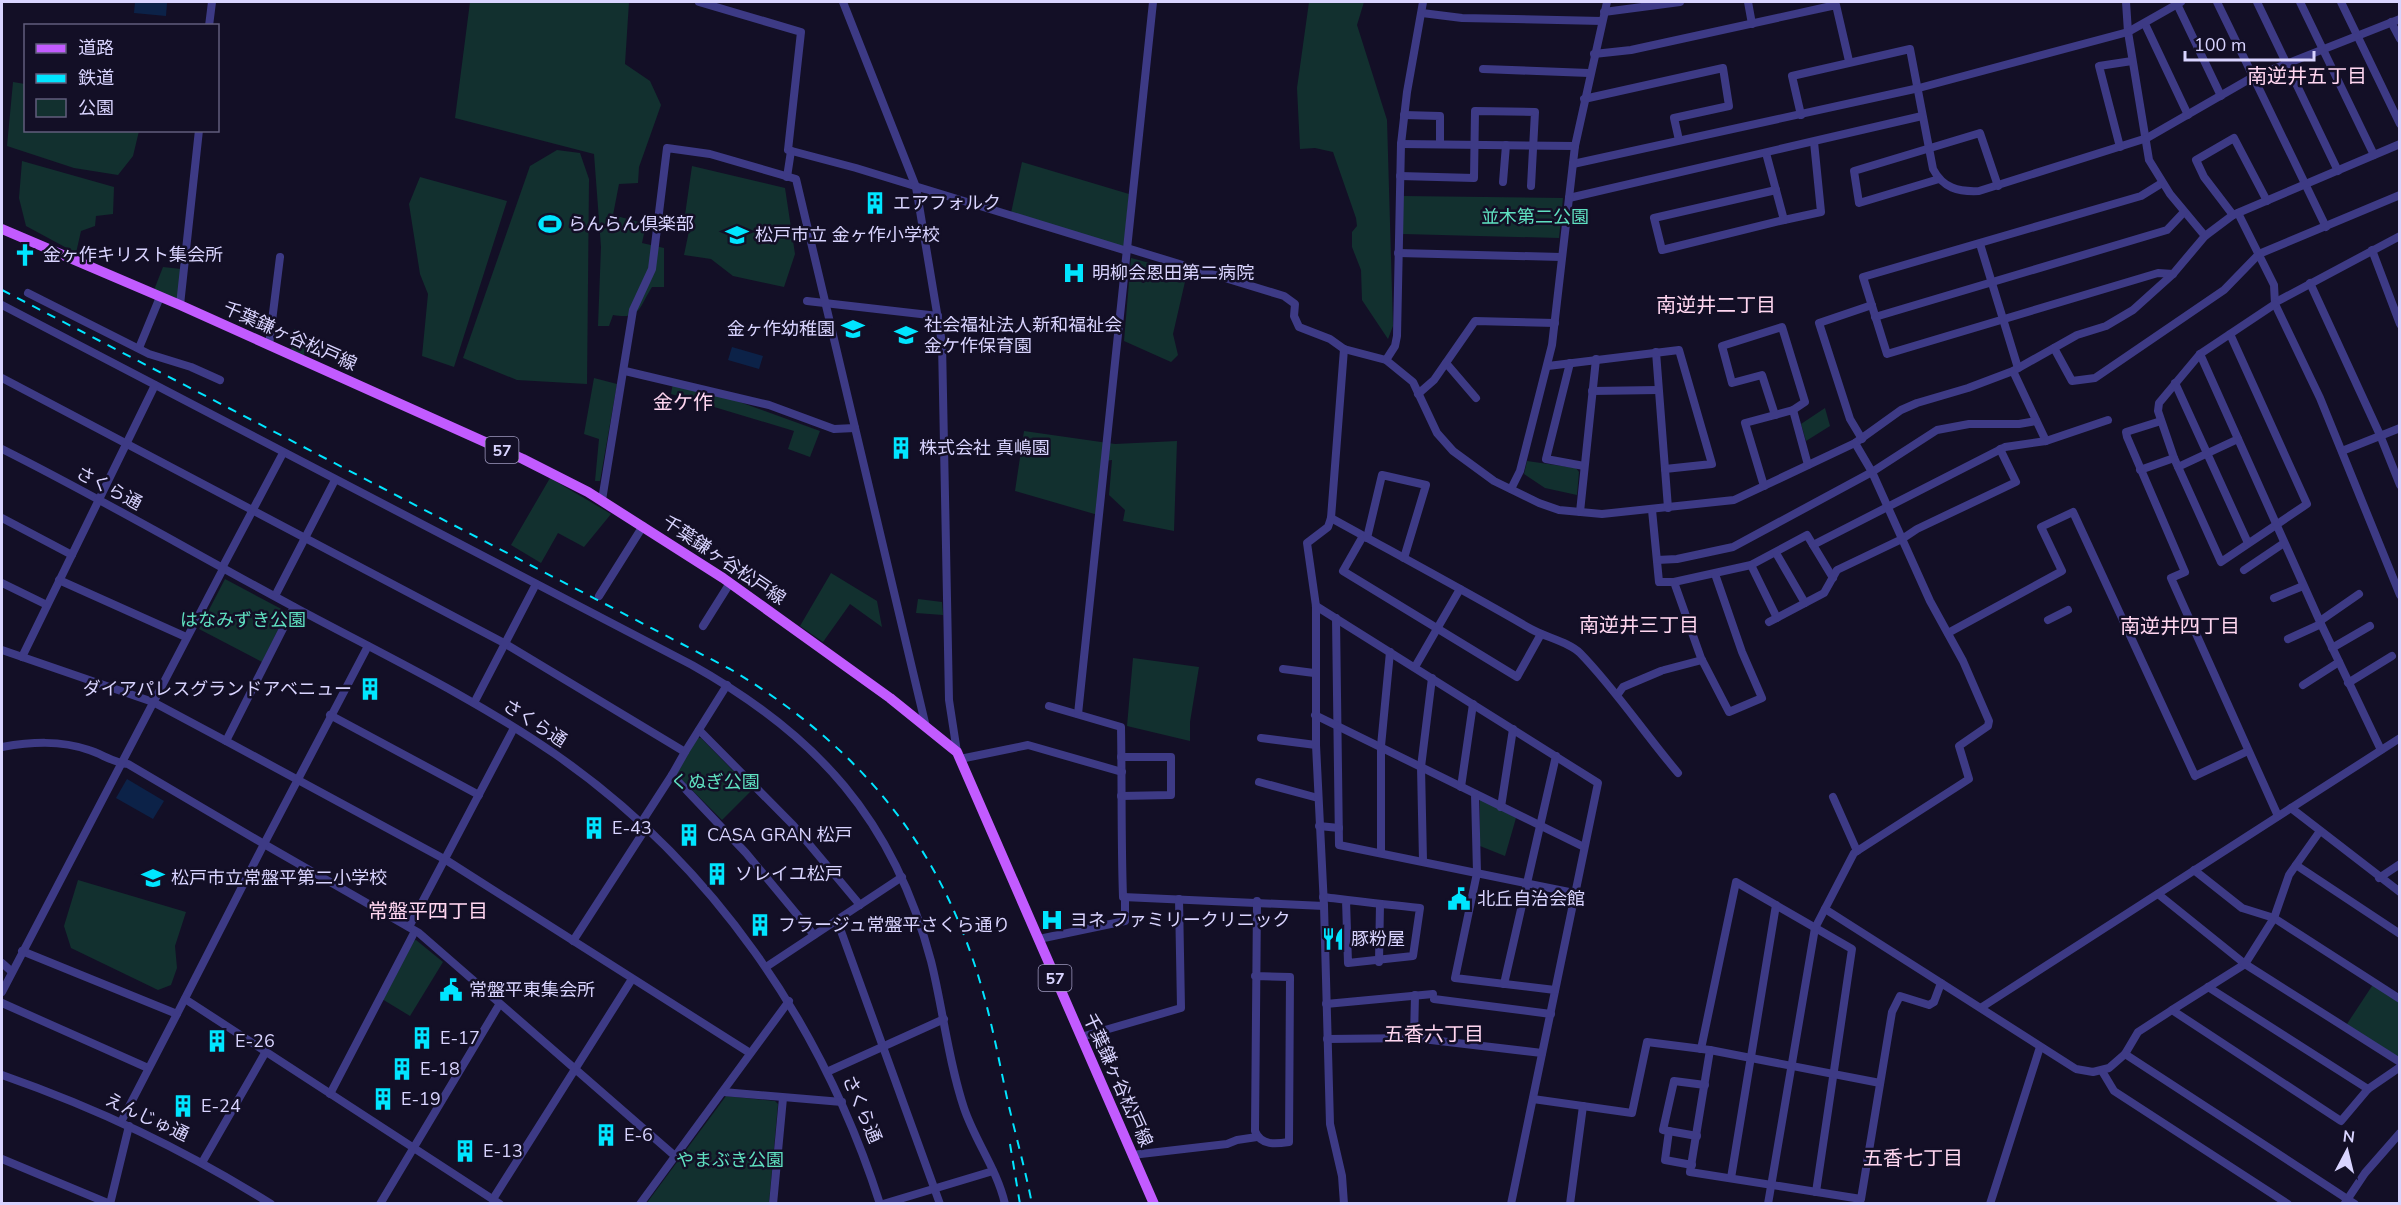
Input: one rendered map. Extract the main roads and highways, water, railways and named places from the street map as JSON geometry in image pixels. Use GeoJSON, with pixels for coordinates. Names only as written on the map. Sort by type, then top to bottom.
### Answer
{"type":"FeatureCollection","features":[{"type":"Feature","properties":{"kind":"main road","name":"千葉鎌ヶ谷松戸線"},"geometry":{"type":"LineString","coordinates":[[2,229],[180,305],[523,459],[602,500],[730,583],[926,727],[959,756],[1154,1203]]}},
{"type":"Feature","properties":{"kind":"water"},"geometry":{"type":"Polygon","coordinates":[[[135,2],[167,3],[166,16],[134,13],[135,2]]]}},
{"type":"Feature","properties":{"kind":"water"},"geometry":{"type":"Polygon","coordinates":[[[732,347],[763,356],[759,369],[728,360],[732,347]]]}},
{"type":"Feature","properties":{"kind":"water"},"geometry":{"type":"Polygon","coordinates":[[[127,779],[164,801],[153,819],[116,798],[127,779]]]}},
{"type":"Feature","properties":{"kind":"railway"},"geometry":{"type":"LineString","coordinates":[[2,290],[730,669],[811,725],[846,756],[878,790],[907,827],[932,867],[954,910],[983,991],[1032,1204]]}},
{"type":"Feature","properties":{"kind":"railway"},"geometry":{"type":"LineString","coordinates":[[1010,1144],[1020,1204]]}},
{"type":"Feature","properties":{"kind":"place","name":"エアフォルク"},"geometry":{"type":"Point","coordinates":[875,203]}},
{"type":"Feature","properties":{"kind":"place","name":"らんらん倶楽部"},"geometry":{"type":"Point","coordinates":[550,224]}},
{"type":"Feature","properties":{"kind":"place","name":"松戸市立 金ヶ作小学校"},"geometry":{"type":"Point","coordinates":[737,235]}},
{"type":"Feature","properties":{"kind":"place","name":"金ヶ作キリスト集会所"},"geometry":{"type":"Point","coordinates":[25,255]}},
{"type":"Feature","properties":{"kind":"place","name":"明柳会恩田第二病院"},"geometry":{"type":"Point","coordinates":[1074,273]}},
{"type":"Feature","properties":{"kind":"place","name":"金ヶ作幼稚園"},"geometry":{"type":"Point","coordinates":[853,329]}},
{"type":"Feature","properties":{"kind":"place","name":"社会福祉法人新和福祉会 金ケ作保育園"},"geometry":{"type":"Point","coordinates":[906,335]}},
{"type":"Feature","properties":{"kind":"place","name":"株式会社 真嶋園"},"geometry":{"type":"Point","coordinates":[901,448]}},
{"type":"Feature","properties":{"kind":"place","name":"ダイアパレスグランドアベニュー"},"geometry":{"type":"Point","coordinates":[370,689]}},
{"type":"Feature","properties":{"kind":"place","name":"E-43"},"geometry":{"type":"Point","coordinates":[594,828]}},
{"type":"Feature","properties":{"kind":"place","name":"CASA GRAN 松戸"},"geometry":{"type":"Point","coordinates":[689,835]}},
{"type":"Feature","properties":{"kind":"place","name":"ソレイユ松戸"},"geometry":{"type":"Point","coordinates":[717,874]}},
{"type":"Feature","properties":{"kind":"place","name":"松戸市立常盤平第二小学校"},"geometry":{"type":"Point","coordinates":[153,878]}},
{"type":"Feature","properties":{"kind":"place","name":"北丘自治会館"},"geometry":{"type":"Point","coordinates":[1459,899]}},
{"type":"Feature","properties":{"kind":"place","name":"ヨネ ファミリークリニック"},"geometry":{"type":"Point","coordinates":[1052,920]}},
{"type":"Feature","properties":{"kind":"place","name":"フラージュ常盤平さくら通り"},"geometry":{"type":"Point","coordinates":[760,925]}},
{"type":"Feature","properties":{"kind":"place","name":"豚粉屋"},"geometry":{"type":"Point","coordinates":[1333,939]}},
{"type":"Feature","properties":{"kind":"place","name":"常盤平東集会所"},"geometry":{"type":"Point","coordinates":[451,990]}},
{"type":"Feature","properties":{"kind":"place","name":"E-17"},"geometry":{"type":"Point","coordinates":[422,1038]}},
{"type":"Feature","properties":{"kind":"place","name":"E-26"},"geometry":{"type":"Point","coordinates":[217,1041]}},
{"type":"Feature","properties":{"kind":"place","name":"E-18"},"geometry":{"type":"Point","coordinates":[402,1069]}},
{"type":"Feature","properties":{"kind":"place","name":"E-19"},"geometry":{"type":"Point","coordinates":[383,1099]}},
{"type":"Feature","properties":{"kind":"place","name":"E-24"},"geometry":{"type":"Point","coordinates":[183,1106]}},
{"type":"Feature","properties":{"kind":"place","name":"E-6"},"geometry":{"type":"Point","coordinates":[606,1135]}},
{"type":"Feature","properties":{"kind":"place","name":"E-13"},"geometry":{"type":"Point","coordinates":[465,1151]}},
{"type":"Feature","properties":{"kind":"district","name":"南逆井五丁目"},"geometry":{"type":"Point","coordinates":[2307,76]}},
{"type":"Feature","properties":{"kind":"district","name":"南逆井二丁目"},"geometry":{"type":"Point","coordinates":[1716,305]}},
{"type":"Feature","properties":{"kind":"district","name":"金ケ作"},"geometry":{"type":"Point","coordinates":[683,402]}},
{"type":"Feature","properties":{"kind":"district","name":"南逆井三丁目"},"geometry":{"type":"Point","coordinates":[1639,625]}},
{"type":"Feature","properties":{"kind":"district","name":"南逆井四丁目"},"geometry":{"type":"Point","coordinates":[2180,626]}},
{"type":"Feature","properties":{"kind":"district","name":"常盤平四丁目"},"geometry":{"type":"Point","coordinates":[428,911]}},
{"type":"Feature","properties":{"kind":"district","name":"五香六丁目"},"geometry":{"type":"Point","coordinates":[1434,1034]}},
{"type":"Feature","properties":{"kind":"district","name":"五香七丁目"},"geometry":{"type":"Point","coordinates":[1913,1158]}},
{"type":"Feature","properties":{"kind":"park label","name":"並木第二公園"},"geometry":{"type":"Point","coordinates":[1535,217]}},
{"type":"Feature","properties":{"kind":"park label","name":"はなみずき公園"},"geometry":{"type":"Point","coordinates":[243,620]}},
{"type":"Feature","properties":{"kind":"park label","name":"くぬぎ公園"},"geometry":{"type":"Point","coordinates":[715,782]}},
{"type":"Feature","properties":{"kind":"park label","name":"やまぶき公園"},"geometry":{"type":"Point","coordinates":[730,1160]}}]}
